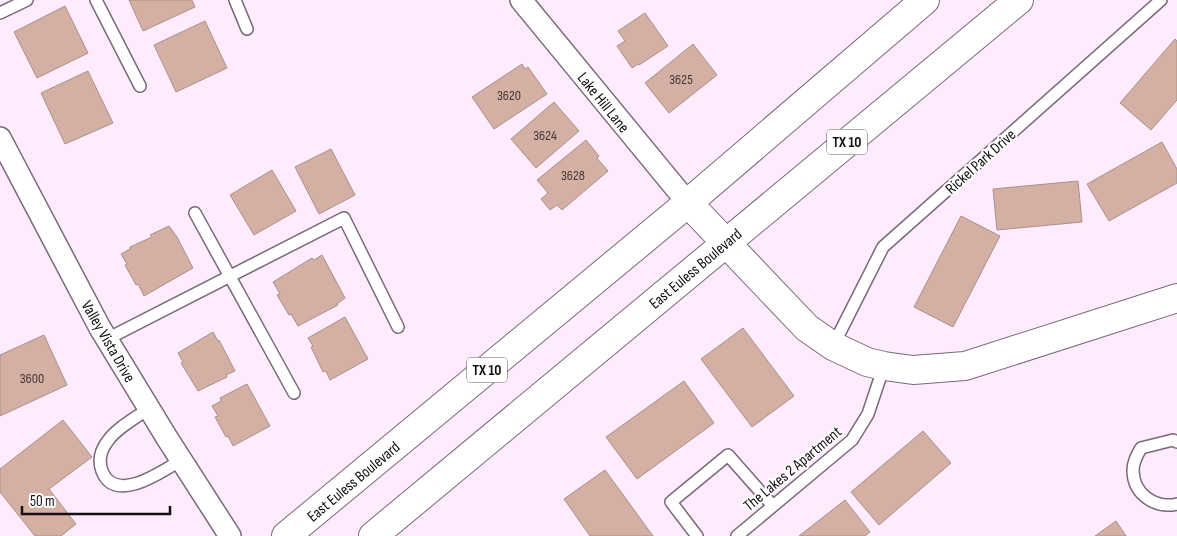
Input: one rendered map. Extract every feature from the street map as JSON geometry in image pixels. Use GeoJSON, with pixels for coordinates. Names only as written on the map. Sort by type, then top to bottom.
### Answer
{"type":"FeatureCollection","features":[{"type":"Feature","properties":{"kind":"main road","name":"East Euless Boulevard"},"geometry":{"type":"LineString","coordinates":[[286,536],[688,203],[925,0]]}},
{"type":"Feature","properties":{"kind":"main road","name":"East Euless Boulevard"},"geometry":{"type":"LineString","coordinates":[[373,536],[1019,0]]}},
{"type":"Feature","properties":{"kind":"main road"},"geometry":{"type":"LineString","coordinates":[[688,203],[802,322],[833,346],[867,362],[884,366],[913,370],[965,366],[1177,298]]}},
{"type":"Feature","properties":{"kind":"street","name":"Lake Hill Lane"},"geometry":{"type":"LineString","coordinates":[[520,0],[688,203]]}},
{"type":"Feature","properties":{"kind":"street","name":"Valley Vista Drive"},"geometry":{"type":"LineString","coordinates":[[0,138],[107,339],[230,536]]}},
{"type":"Feature","properties":{"kind":"lane"},"geometry":{"type":"LineString","coordinates":[[0,14],[27,0]]}},
{"type":"Feature","properties":{"kind":"lane"},"geometry":{"type":"LineString","coordinates":[[96,0],[140,86]]}},
{"type":"Feature","properties":{"kind":"lane"},"geometry":{"type":"LineString","coordinates":[[236,0],[248,29]]}},
{"type":"Feature","properties":{"kind":"lane","name":"Rickel Park Drive"},"geometry":{"type":"LineString","coordinates":[[833,346],[883,248],[1161,0]]}},
{"type":"Feature","properties":{"kind":"lane"},"geometry":{"type":"LineString","coordinates":[[195,213],[294,393]]}},
{"type":"Feature","properties":{"kind":"lane"},"geometry":{"type":"LineString","coordinates":[[107,339],[344,218],[398,328]]}},
{"type":"Feature","properties":{"kind":"lane","name":"The Lakes 2 Apartment"},"geometry":{"type":"LineString","coordinates":[[737,536],[852,440],[868,414],[884,366]]}},
{"type":"Feature","properties":{"kind":"lane"},"geometry":{"type":"LineString","coordinates":[[149,408],[108,440],[99,464],[103,473],[112,484],[130,486],[146,481],[181,460]]}},
{"type":"Feature","properties":{"kind":"lane"},"geometry":{"type":"LineString","coordinates":[[1177,442],[1172,440],[1141,448],[1135,458],[1133,469],[1134,481],[1148,500],[1170,506],[1177,504]]}},
{"type":"Feature","properties":{"kind":"lane"},"geometry":{"type":"LineString","coordinates":[[697,536],[671,502],[728,455],[773,506]]}},
{"type":"Feature","properties":{"kind":"building"},"geometry":{"type":"Polygon","coordinates":[[[129,0],[192,0],[195,7],[143,31],[129,0]]]}},
{"type":"Feature","properties":{"kind":"building"},"geometry":{"type":"Polygon","coordinates":[[[65,6],[88,53],[37,78],[14,32],[65,6]]]}},
{"type":"Feature","properties":{"kind":"building"},"geometry":{"type":"Polygon","coordinates":[[[645,13],[668,46],[632,68],[617,46],[625,41],[618,31],[645,13]]]}},
{"type":"Feature","properties":{"kind":"building"},"geometry":{"type":"Polygon","coordinates":[[[205,21],[227,68],[176,92],[154,45],[205,21]]]}},
{"type":"Feature","properties":{"kind":"building"},"geometry":{"type":"Polygon","coordinates":[[[1175,39],[1177,41],[1177,100],[1151,130],[1120,103],[1175,39]]]}},
{"type":"Feature","properties":{"kind":"building"},"geometry":{"type":"Polygon","coordinates":[[[693,44],[717,75],[669,113],[645,83],[693,44]]]}},
{"type":"Feature","properties":{"kind":"building"},"geometry":{"type":"Polygon","coordinates":[[[522,64],[525,69],[528,67],[547,94],[494,129],[472,97],[522,64]]]}},
{"type":"Feature","properties":{"kind":"building"},"geometry":{"type":"Polygon","coordinates":[[[88,71],[113,123],[65,144],[41,93],[88,71]]]}},
{"type":"Feature","properties":{"kind":"building"},"geometry":{"type":"Polygon","coordinates":[[[554,102],[579,131],[536,168],[511,139],[554,102]]]}},
{"type":"Feature","properties":{"kind":"building"},"geometry":{"type":"Polygon","coordinates":[[[586,140],[608,171],[562,210],[557,205],[550,210],[541,199],[548,193],[537,180],[586,140]]]}},
{"type":"Feature","properties":{"kind":"building"},"geometry":{"type":"Polygon","coordinates":[[[1162,142],[1177,169],[1177,183],[1109,221],[1087,184],[1162,142]]]}},
{"type":"Feature","properties":{"kind":"building"},"geometry":{"type":"Polygon","coordinates":[[[331,149],[355,195],[319,214],[295,167],[331,149]]]}},
{"type":"Feature","properties":{"kind":"building"},"geometry":{"type":"Polygon","coordinates":[[[272,170],[296,211],[254,235],[230,195],[272,170]]]}},
{"type":"Feature","properties":{"kind":"building"},"geometry":{"type":"Polygon","coordinates":[[[1078,181],[1082,222],[997,230],[993,189],[1078,181]]]}},
{"type":"Feature","properties":{"kind":"building"},"geometry":{"type":"Polygon","coordinates":[[[961,216],[1000,236],[953,327],[914,307],[961,216]]]}},
{"type":"Feature","properties":{"kind":"building"},"geometry":{"type":"Polygon","coordinates":[[[169,226],[193,268],[144,296],[125,265],[127,264],[121,254],[130,249],[130,247],[152,237],[150,235],[169,226]]]}},
{"type":"Feature","properties":{"kind":"building"},"geometry":{"type":"Polygon","coordinates":[[[322,255],[345,298],[338,305],[298,326],[277,295],[280,294],[273,282],[312,258],[314,260],[322,255]]]}},
{"type":"Feature","properties":{"kind":"building"},"geometry":{"type":"Polygon","coordinates":[[[345,317],[368,359],[330,380],[326,371],[323,372],[308,338],[345,317]]]}},
{"type":"Feature","properties":{"kind":"building"},"geometry":{"type":"Polygon","coordinates":[[[743,328],[794,396],[752,427],[701,359],[743,328]]]}},
{"type":"Feature","properties":{"kind":"building"},"geometry":{"type":"Polygon","coordinates":[[[213,332],[235,371],[198,391],[181,363],[183,362],[178,353],[213,332]]]}},
{"type":"Feature","properties":{"kind":"building"},"geometry":{"type":"Polygon","coordinates":[[[44,335],[67,385],[0,416],[0,355],[44,335]]]}},
{"type":"Feature","properties":{"kind":"building"},"geometry":{"type":"Polygon","coordinates":[[[684,381],[714,423],[637,479],[606,437],[684,381]]]}},
{"type":"Feature","properties":{"kind":"building"},"geometry":{"type":"Polygon","coordinates":[[[247,384],[270,426],[233,446],[215,417],[218,416],[212,406],[221,401],[220,398],[247,384]]]}},
{"type":"Feature","properties":{"kind":"building"},"geometry":{"type":"Polygon","coordinates":[[[63,420],[92,457],[49,489],[76,524],[61,536],[35,536],[0,492],[0,469],[63,420]]]}},
{"type":"Feature","properties":{"kind":"building"},"geometry":{"type":"Polygon","coordinates":[[[923,431],[951,463],[879,525],[851,492],[923,431]]]}},
{"type":"Feature","properties":{"kind":"building"},"geometry":{"type":"Polygon","coordinates":[[[605,470],[653,536],[590,536],[564,499],[605,470]]]}},
{"type":"Feature","properties":{"kind":"building"},"geometry":{"type":"Polygon","coordinates":[[[845,500],[870,532],[865,536],[799,536],[845,500]]]}},
{"type":"Feature","properties":{"kind":"building"},"geometry":{"type":"Polygon","coordinates":[[[1116,521],[1126,536],[1095,536],[1116,521]]]}}]}
